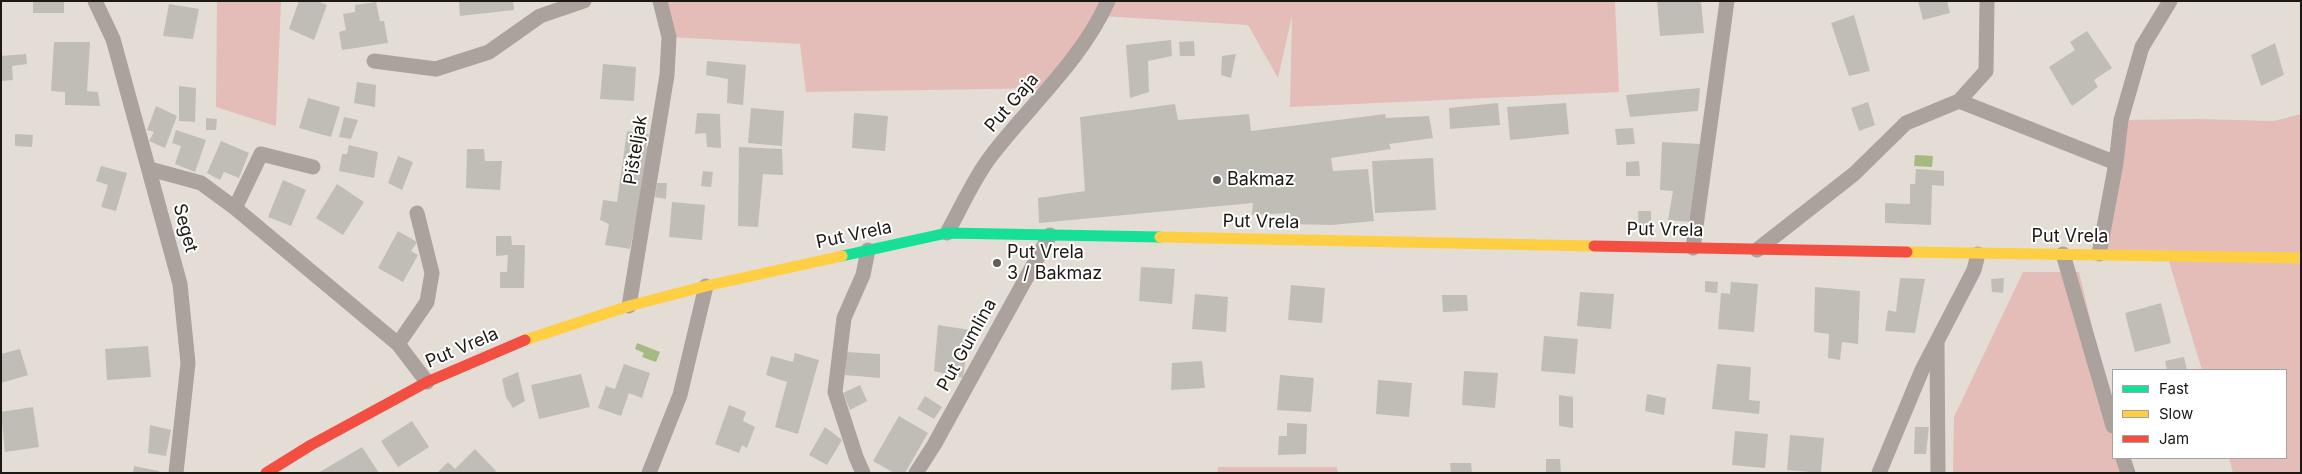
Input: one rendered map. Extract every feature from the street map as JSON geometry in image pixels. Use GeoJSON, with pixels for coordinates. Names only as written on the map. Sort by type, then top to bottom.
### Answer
{"type":"FeatureCollection","features":[{"type":"Feature","properties":{"kind":"main road","name":"Put Vrela"},"geometry":{"type":"LineString","coordinates":[[266,473],[311,445],[427,382],[540,334],[629,306],[706,286],[948,232],[1757,250],[2301,258]]}},
{"type":"Feature","properties":{"kind":"street","name":"Seget"},"geometry":{"type":"LineString","coordinates":[[95,1],[113,39],[180,284],[188,363],[176,473]]}},
{"type":"Feature","properties":{"kind":"street"},"geometry":{"type":"LineString","coordinates":[[374,61],[436,69],[490,52],[540,16],[584,1]]}},
{"type":"Feature","properties":{"kind":"street","name":"Pišteljak"},"geometry":{"type":"LineString","coordinates":[[629,306],[667,75],[669,37],[660,1]]}},
{"type":"Feature","properties":{"kind":"street","name":"Put Gaja"},"geometry":{"type":"LineString","coordinates":[[948,232],[990,157],[1050,88],[1102,16],[1108,1]]}},
{"type":"Feature","properties":{"kind":"street"},"geometry":{"type":"LineString","coordinates":[[1693,248],[1727,1]]}},
{"type":"Feature","properties":{"kind":"street"},"geometry":{"type":"LineString","coordinates":[[1757,250],[1854,174],[1906,123],[1959,101],[1986,71],[1987,1]]}},
{"type":"Feature","properties":{"kind":"street"},"geometry":{"type":"LineString","coordinates":[[2099,254],[2116,163],[2121,120],[2142,47],[2170,1]]}},
{"type":"Feature","properties":{"kind":"street"},"geometry":{"type":"LineString","coordinates":[[1959,101],[2116,163]]}},
{"type":"Feature","properties":{"kind":"street"},"geometry":{"type":"LineString","coordinates":[[235,208],[261,154],[314,167]]}},
{"type":"Feature","properties":{"kind":"street"},"geometry":{"type":"LineString","coordinates":[[150,169],[201,183],[235,208],[398,344],[427,382]]}},
{"type":"Feature","properties":{"kind":"street"},"geometry":{"type":"LineString","coordinates":[[398,344],[427,302],[432,274],[417,213]]}},
{"type":"Feature","properties":{"kind":"street","name":"Put Gumlina"},"geometry":{"type":"LineString","coordinates":[[916,473],[1050,235]]}},
{"type":"Feature","properties":{"kind":"street"},"geometry":{"type":"LineString","coordinates":[[863,473],[856,457],[836,392],[844,318],[863,275],[868,250]]}},
{"type":"Feature","properties":{"kind":"street"},"geometry":{"type":"LineString","coordinates":[[1878,473],[1922,370],[1974,270],[1978,254]]}},
{"type":"Feature","properties":{"kind":"street"},"geometry":{"type":"LineString","coordinates":[[2063,254],[2112,423]]}},
{"type":"Feature","properties":{"kind":"street"},"geometry":{"type":"LineString","coordinates":[[649,473],[680,394],[706,286]]}},
{"type":"Feature","properties":{"kind":"street"},"geometry":{"type":"LineString","coordinates":[[1937,341],[1938,473]]}},
{"type":"Feature","properties":{"kind":"street"},"geometry":{"type":"LineString","coordinates":[[2123,459],[2128,473]]}},
{"type":"Feature","properties":{"kind":"shaded area"},"geometry":{"type":"Polygon","coordinates":[[[217,1],[281,1],[276,126],[216,107],[217,1]]]}},
{"type":"Feature","properties":{"kind":"shaded area"},"geometry":{"type":"Polygon","coordinates":[[[660,1],[1615,1],[1619,92],[1290,107],[1292,16],[1278,78],[1248,25],[1102,16],[1050,88],[806,92],[800,44],[669,37],[660,1]]]}},
{"type":"Feature","properties":{"kind":"shaded area"},"geometry":{"type":"Polygon","coordinates":[[[2301,114],[2301,473],[2233,473],[2229,459],[2287,459],[2287,369],[2202,369],[2167,255],[2099,254],[2121,120],[2200,119],[2274,121],[2301,114]]]}},
{"type":"Feature","properties":{"kind":"shaded area"},"geometry":{"type":"Polygon","coordinates":[[[1915,155],[1933,156],[1932,167],[1914,166],[1915,155]]]}},
{"type":"Feature","properties":{"kind":"shaded area"},"geometry":{"type":"Polygon","coordinates":[[[2023,272],[2079,272],[2112,410],[2112,459],[2124,459],[2127,473],[1953,473],[1954,417],[2023,272]]]}},
{"type":"Feature","properties":{"kind":"shaded area"},"geometry":{"type":"Polygon","coordinates":[[[637,343],[660,352],[656,362],[642,357],[644,353],[635,349],[637,343]]]}},
{"type":"Feature","properties":{"kind":"shaded area"},"geometry":{"type":"Polygon","coordinates":[[[1218,467],[1337,467],[1338,473],[1217,473],[1218,467]]]}},
{"type":"Feature","properties":{"kind":"building"},"geometry":{"type":"Polygon","coordinates":[[[33,1],[64,1],[64,13],[33,13],[33,1]]]}},
{"type":"Feature","properties":{"kind":"building"},"geometry":{"type":"Polygon","coordinates":[[[299,1],[317,1],[327,5],[314,40],[289,29],[299,1]]]}},
{"type":"Feature","properties":{"kind":"building"},"geometry":{"type":"Polygon","coordinates":[[[459,1],[513,1],[514,10],[460,16],[459,1]]]}},
{"type":"Feature","properties":{"kind":"building"},"geometry":{"type":"Polygon","coordinates":[[[1657,1],[1701,1],[1704,33],[1660,36],[1657,1]]]}},
{"type":"Feature","properties":{"kind":"building"},"geometry":{"type":"Polygon","coordinates":[[[1918,1],[1947,1],[1950,13],[1923,20],[1918,1]]]}},
{"type":"Feature","properties":{"kind":"building"},"geometry":{"type":"Polygon","coordinates":[[[376,2],[380,21],[384,21],[388,43],[342,50],[339,32],[346,30],[343,14],[355,12],[355,5],[376,2]]]}},
{"type":"Feature","properties":{"kind":"building"},"geometry":{"type":"Polygon","coordinates":[[[169,4],[199,9],[193,39],[163,36],[169,4]]]}},
{"type":"Feature","properties":{"kind":"building"},"geometry":{"type":"Polygon","coordinates":[[[1854,15],[1870,71],[1849,76],[1831,23],[1854,15]]]}},
{"type":"Feature","properties":{"kind":"building"},"geometry":{"type":"Polygon","coordinates":[[[2087,31],[2112,68],[2094,80],[2098,87],[2072,106],[2049,67],[2075,50],[2070,42],[2087,31]]]}},
{"type":"Feature","properties":{"kind":"building"},"geometry":{"type":"Polygon","coordinates":[[[1171,40],[1172,56],[1148,61],[1149,92],[1130,98],[1126,45],[1171,40]]]}},
{"type":"Feature","properties":{"kind":"building"},"geometry":{"type":"Polygon","coordinates":[[[1194,41],[1195,56],[1180,56],[1179,42],[1194,41]]]}},
{"type":"Feature","properties":{"kind":"building"},"geometry":{"type":"Polygon","coordinates":[[[54,42],[90,42],[87,91],[98,92],[100,106],[65,105],[65,92],[51,91],[54,42]]]}},
{"type":"Feature","properties":{"kind":"building"},"geometry":{"type":"Polygon","coordinates":[[[2275,43],[2284,75],[2261,86],[2251,55],[2275,43]]]}},
{"type":"Feature","properties":{"kind":"building"},"geometry":{"type":"Polygon","coordinates":[[[26,54],[27,64],[12,66],[13,80],[1,81],[1,56],[26,54]]]}},
{"type":"Feature","properties":{"kind":"building"},"geometry":{"type":"Polygon","coordinates":[[[1236,54],[1231,78],[1221,75],[1222,56],[1236,54]]]}},
{"type":"Feature","properties":{"kind":"building"},"geometry":{"type":"Polygon","coordinates":[[[707,61],[746,65],[743,105],[727,103],[728,79],[706,75],[707,61]]]}},
{"type":"Feature","properties":{"kind":"building"},"geometry":{"type":"Polygon","coordinates":[[[603,64],[636,67],[634,101],[600,99],[603,64]]]}},
{"type":"Feature","properties":{"kind":"building"},"geometry":{"type":"Polygon","coordinates":[[[357,82],[376,85],[375,107],[354,103],[357,82]]]}},
{"type":"Feature","properties":{"kind":"building"},"geometry":{"type":"Polygon","coordinates":[[[179,86],[196,88],[195,122],[179,121],[179,86]]]}},
{"type":"Feature","properties":{"kind":"building"},"geometry":{"type":"Polygon","coordinates":[[[1700,88],[1698,111],[1630,117],[1626,95],[1700,88]]]}},
{"type":"Feature","properties":{"kind":"building"},"geometry":{"type":"Polygon","coordinates":[[[308,98],[340,107],[331,137],[299,128],[308,98]]]}},
{"type":"Feature","properties":{"kind":"building"},"geometry":{"type":"Polygon","coordinates":[[[1868,102],[1875,125],[1859,131],[1851,108],[1868,102]]]}},
{"type":"Feature","properties":{"kind":"building"},"geometry":{"type":"Polygon","coordinates":[[[1498,103],[1500,125],[1450,129],[1449,108],[1498,103]]]}},
{"type":"Feature","properties":{"kind":"building"},"geometry":{"type":"Polygon","coordinates":[[[1566,103],[1569,134],[1510,140],[1507,107],[1566,103]]]}},
{"type":"Feature","properties":{"kind":"building","name":"Bakmaz"},"geometry":{"type":"Polygon","coordinates":[[[1175,104],[1178,120],[1249,114],[1251,131],[1385,114],[1386,118],[1429,116],[1433,138],[1389,144],[1391,149],[1331,158],[1333,171],[1368,169],[1374,221],[1332,225],[1291,224],[1290,213],[1252,215],[1253,203],[1039,223],[1038,198],[1085,191],[1080,117],[1175,104]]]}},
{"type":"Feature","properties":{"kind":"building"},"geometry":{"type":"Polygon","coordinates":[[[156,106],[177,116],[165,148],[149,141],[154,132],[147,130],[156,106]]]}},
{"type":"Feature","properties":{"kind":"building"},"geometry":{"type":"Polygon","coordinates":[[[751,108],[784,111],[782,146],[748,143],[751,108]]]}},
{"type":"Feature","properties":{"kind":"building"},"geometry":{"type":"Polygon","coordinates":[[[697,113],[720,114],[721,148],[707,147],[706,133],[695,134],[697,113]]]}},
{"type":"Feature","properties":{"kind":"building"},"geometry":{"type":"Polygon","coordinates":[[[854,113],[888,116],[885,151],[852,148],[854,113]]]}},
{"type":"Feature","properties":{"kind":"building"},"geometry":{"type":"Polygon","coordinates":[[[344,117],[358,120],[351,139],[339,137],[344,117]]]}},
{"type":"Feature","properties":{"kind":"building"},"geometry":{"type":"Polygon","coordinates":[[[206,118],[217,119],[216,130],[206,130],[206,118]]]}},
{"type":"Feature","properties":{"kind":"building"},"geometry":{"type":"Polygon","coordinates":[[[1633,128],[1635,144],[1617,145],[1615,129],[1633,128]]]}},
{"type":"Feature","properties":{"kind":"building"},"geometry":{"type":"Polygon","coordinates":[[[176,130],[206,140],[195,172],[175,164],[181,146],[172,143],[176,130]]]}},
{"type":"Feature","properties":{"kind":"building"},"geometry":{"type":"Polygon","coordinates":[[[627,131],[649,134],[646,146],[651,147],[630,249],[605,245],[609,224],[600,220],[603,200],[617,202],[627,131]]]}},
{"type":"Feature","properties":{"kind":"building"},"geometry":{"type":"Polygon","coordinates":[[[15,134],[33,135],[32,147],[15,146],[15,134]]]}},
{"type":"Feature","properties":{"kind":"building"},"geometry":{"type":"Polygon","coordinates":[[[221,141],[249,153],[239,178],[224,172],[220,180],[207,173],[221,141]]]}},
{"type":"Feature","properties":{"kind":"building"},"geometry":{"type":"Polygon","coordinates":[[[1662,142],[1700,144],[1689,222],[1668,220],[1673,191],[1660,190],[1662,142]]]}},
{"type":"Feature","properties":{"kind":"building"},"geometry":{"type":"Polygon","coordinates":[[[349,145],[378,152],[374,178],[339,171],[342,154],[347,154],[349,145]]]}},
{"type":"Feature","properties":{"kind":"building"},"geometry":{"type":"Polygon","coordinates":[[[739,147],[782,149],[783,175],[763,174],[758,227],[738,226],[739,147]]]}},
{"type":"Feature","properties":{"kind":"building"},"geometry":{"type":"Polygon","coordinates":[[[467,149],[484,149],[485,161],[502,161],[500,190],[466,188],[467,149]]]}},
{"type":"Feature","properties":{"kind":"building"},"geometry":{"type":"Polygon","coordinates":[[[398,156],[413,162],[402,190],[388,183],[398,156]]]}},
{"type":"Feature","properties":{"kind":"building"},"geometry":{"type":"Polygon","coordinates":[[[1433,158],[1436,210],[1375,213],[1372,161],[1433,158]]]}},
{"type":"Feature","properties":{"kind":"building"},"geometry":{"type":"Polygon","coordinates":[[[1639,161],[1640,176],[1626,176],[1626,162],[1639,161]]]}},
{"type":"Feature","properties":{"kind":"building"},"geometry":{"type":"Polygon","coordinates":[[[101,166],[127,173],[116,211],[101,207],[108,185],[96,181],[101,166]]]}},
{"type":"Feature","properties":{"kind":"building"},"geometry":{"type":"Polygon","coordinates":[[[1916,169],[1944,171],[1944,186],[1932,185],[1931,225],[1885,223],[1885,203],[1910,204],[1910,184],[1915,184],[1916,169]]]}},
{"type":"Feature","properties":{"kind":"building"},"geometry":{"type":"Polygon","coordinates":[[[703,171],[713,172],[711,187],[701,186],[703,171]]]}},
{"type":"Feature","properties":{"kind":"building"},"geometry":{"type":"Polygon","coordinates":[[[283,180],[306,190],[291,226],[268,217],[283,180]]]}},
{"type":"Feature","properties":{"kind":"building"},"geometry":{"type":"Polygon","coordinates":[[[657,183],[667,183],[666,199],[655,197],[657,183]]]}},
{"type":"Feature","properties":{"kind":"building"},"geometry":{"type":"Polygon","coordinates":[[[337,184],[364,202],[343,235],[316,218],[337,184]]]}},
{"type":"Feature","properties":{"kind":"building"},"geometry":{"type":"Polygon","coordinates":[[[672,202],[705,205],[702,240],[669,237],[672,202]]]}},
{"type":"Feature","properties":{"kind":"building"},"geometry":{"type":"Polygon","coordinates":[[[1638,211],[1651,211],[1651,235],[1639,236],[1638,211]]]}},
{"type":"Feature","properties":{"kind":"building"},"geometry":{"type":"Polygon","coordinates":[[[398,231],[417,242],[411,251],[418,255],[403,282],[378,268],[398,231]]]}},
{"type":"Feature","properties":{"kind":"building"},"geometry":{"type":"Polygon","coordinates":[[[496,236],[511,236],[512,245],[525,245],[524,288],[500,288],[500,272],[507,272],[508,255],[496,256],[496,236]]]}},
{"type":"Feature","properties":{"kind":"building"},"geometry":{"type":"Polygon","coordinates":[[[1141,267],[1175,269],[1172,304],[1139,301],[1141,267]]]}},
{"type":"Feature","properties":{"kind":"building"},"geometry":{"type":"Polygon","coordinates":[[[1900,278],[1925,279],[1915,333],[1885,331],[1888,310],[1896,312],[1900,278]]]}},
{"type":"Feature","properties":{"kind":"building"},"geometry":{"type":"Polygon","coordinates":[[[2004,278],[2003,293],[1992,292],[1991,279],[2004,278]]]}},
{"type":"Feature","properties":{"kind":"building"},"geometry":{"type":"Polygon","coordinates":[[[1705,281],[1718,282],[1717,293],[1705,292],[1705,281]]]}},
{"type":"Feature","properties":{"kind":"building"},"geometry":{"type":"Polygon","coordinates":[[[1731,282],[1758,284],[1754,332],[1718,329],[1721,293],[1730,294],[1731,282]]]}},
{"type":"Feature","properties":{"kind":"building"},"geometry":{"type":"Polygon","coordinates":[[[1291,285],[1325,288],[1322,323],[1288,320],[1291,285]]]}},
{"type":"Feature","properties":{"kind":"building"},"geometry":{"type":"Polygon","coordinates":[[[1815,287],[1860,291],[1858,344],[1842,342],[1840,360],[1828,358],[1829,334],[1814,332],[1815,287]]]}},
{"type":"Feature","properties":{"kind":"building"},"geometry":{"type":"Polygon","coordinates":[[[1580,292],[1614,294],[1611,329],[1577,326],[1580,292]]]}},
{"type":"Feature","properties":{"kind":"building"},"geometry":{"type":"Polygon","coordinates":[[[1195,294],[1228,297],[1226,332],[1192,329],[1195,294]]]}},
{"type":"Feature","properties":{"kind":"building"},"geometry":{"type":"Polygon","coordinates":[[[1442,295],[1467,295],[1468,311],[1443,312],[1442,295]]]}},
{"type":"Feature","properties":{"kind":"building"},"geometry":{"type":"Polygon","coordinates":[[[2161,303],[2171,343],[2135,352],[2125,313],[2161,303]]]}},
{"type":"Feature","properties":{"kind":"building"},"geometry":{"type":"Polygon","coordinates":[[[938,325],[970,330],[963,378],[934,371],[938,325]]]}},
{"type":"Feature","properties":{"kind":"building"},"geometry":{"type":"Polygon","coordinates":[[[1544,336],[1578,339],[1575,374],[1541,371],[1544,336]]]}},
{"type":"Feature","properties":{"kind":"building"},"geometry":{"type":"Polygon","coordinates":[[[148,346],[151,377],[107,380],[105,349],[148,346]]]}},
{"type":"Feature","properties":{"kind":"building"},"geometry":{"type":"Polygon","coordinates":[[[20,349],[28,375],[1,383],[1,354],[20,349]]]}},
{"type":"Feature","properties":{"kind":"building"},"geometry":{"type":"Polygon","coordinates":[[[846,352],[880,354],[880,378],[845,375],[846,352]]]}},
{"type":"Feature","properties":{"kind":"building"},"geometry":{"type":"Polygon","coordinates":[[[795,353],[819,360],[798,434],[775,427],[787,382],[766,375],[771,356],[793,362],[795,353]]]}},
{"type":"Feature","properties":{"kind":"building"},"geometry":{"type":"Polygon","coordinates":[[[2184,357],[2187,369],[2167,369],[2165,361],[2184,357]]]}},
{"type":"Feature","properties":{"kind":"building"},"geometry":{"type":"Polygon","coordinates":[[[1202,361],[1205,388],[1171,390],[1172,363],[1202,361]]]}},
{"type":"Feature","properties":{"kind":"building"},"geometry":{"type":"Polygon","coordinates":[[[624,364],[650,373],[642,398],[629,393],[621,416],[598,408],[606,386],[615,389],[624,364]]]}},
{"type":"Feature","properties":{"kind":"building"},"geometry":{"type":"Polygon","coordinates":[[[1717,364],[1751,367],[1749,400],[1760,401],[1759,414],[1712,409],[1717,364]]]}},
{"type":"Feature","properties":{"kind":"building"},"geometry":{"type":"Polygon","coordinates":[[[1464,371],[1498,373],[1495,408],[1462,405],[1464,371]]]}},
{"type":"Feature","properties":{"kind":"building"},"geometry":{"type":"Polygon","coordinates":[[[518,372],[525,401],[513,408],[506,397],[502,379],[518,372]]]}},
{"type":"Feature","properties":{"kind":"building"},"geometry":{"type":"Polygon","coordinates":[[[581,374],[590,407],[539,419],[531,385],[581,374]]]}},
{"type":"Feature","properties":{"kind":"building"},"geometry":{"type":"Polygon","coordinates":[[[1280,375],[1314,378],[1311,412],[1277,410],[1280,375]]]}},
{"type":"Feature","properties":{"kind":"building"},"geometry":{"type":"Polygon","coordinates":[[[1378,380],[1412,383],[1409,417],[1376,414],[1378,380]]]}},
{"type":"Feature","properties":{"kind":"building"},"geometry":{"type":"Polygon","coordinates":[[[860,385],[867,401],[850,410],[843,393],[860,385]]]}},
{"type":"Feature","properties":{"kind":"building"},"geometry":{"type":"Polygon","coordinates":[[[1647,394],[1666,398],[1664,415],[1645,411],[1647,394]]]}},
{"type":"Feature","properties":{"kind":"building"},"geometry":{"type":"Polygon","coordinates":[[[1559,395],[1573,397],[1573,428],[1559,426],[1559,395]]]}},
{"type":"Feature","properties":{"kind":"building"},"geometry":{"type":"Polygon","coordinates":[[[925,396],[942,407],[934,419],[917,409],[925,396]]]}},
{"type":"Feature","properties":{"kind":"building"},"geometry":{"type":"Polygon","coordinates":[[[729,405],[746,412],[743,421],[755,427],[747,448],[742,445],[739,453],[715,444],[729,405]]]}},
{"type":"Feature","properties":{"kind":"building"},"geometry":{"type":"Polygon","coordinates":[[[33,407],[39,447],[5,452],[1,412],[33,407]]]}},
{"type":"Feature","properties":{"kind":"building"},"geometry":{"type":"Polygon","coordinates":[[[899,416],[928,433],[905,473],[894,473],[873,461],[899,416]]]}},
{"type":"Feature","properties":{"kind":"building"},"geometry":{"type":"Polygon","coordinates":[[[412,421],[429,447],[398,467],[381,441],[412,421]]]}},
{"type":"Feature","properties":{"kind":"building"},"geometry":{"type":"Polygon","coordinates":[[[1287,423],[1307,424],[1306,454],[1278,455],[1279,436],[1287,436],[1287,423]]]}},
{"type":"Feature","properties":{"kind":"building"},"geometry":{"type":"Polygon","coordinates":[[[150,425],[171,430],[166,456],[148,453],[150,425]]]}},
{"type":"Feature","properties":{"kind":"building"},"geometry":{"type":"Polygon","coordinates":[[[825,427],[842,440],[827,465],[809,455],[825,427]]]}},
{"type":"Feature","properties":{"kind":"building"},"geometry":{"type":"Polygon","coordinates":[[[1915,427],[1929,427],[1926,454],[1914,454],[1915,427]]]}},
{"type":"Feature","properties":{"kind":"building"},"geometry":{"type":"Polygon","coordinates":[[[1735,431],[1768,434],[1765,468],[1732,465],[1735,431]]]}},
{"type":"Feature","properties":{"kind":"building"},"geometry":{"type":"Polygon","coordinates":[[[1790,435],[1824,438],[1821,473],[1787,470],[1790,435]]]}},
{"type":"Feature","properties":{"kind":"building"},"geometry":{"type":"Polygon","coordinates":[[[362,447],[379,473],[318,473],[362,447]]]}},
{"type":"Feature","properties":{"kind":"building"},"geometry":{"type":"Polygon","coordinates":[[[475,449],[496,471],[494,473],[437,473],[448,462],[455,469],[475,449]]]}},
{"type":"Feature","properties":{"kind":"building"},"geometry":{"type":"Polygon","coordinates":[[[1546,459],[1560,459],[1561,473],[1546,473],[1546,459]]]}},
{"type":"Feature","properties":{"kind":"building"},"geometry":{"type":"Polygon","coordinates":[[[1450,463],[1471,463],[1472,473],[1451,473],[1450,463]]]}},
{"type":"Feature","properties":{"kind":"building"},"geometry":{"type":"Polygon","coordinates":[[[134,466],[159,471],[159,473],[133,473],[134,466]]]}},
{"type":"Feature","properties":{"kind":"traffic: fast"},"geometry":{"type":"LineString","coordinates":[[842,256],[947,233],[1160,237]]}},
{"type":"Feature","properties":{"kind":"traffic: slow"},"geometry":{"type":"LineString","coordinates":[[1160,237],[1594,246]]}},
{"type":"Feature","properties":{"kind":"traffic: slow"},"geometry":{"type":"LineString","coordinates":[[1907,252],[2301,258]]}},
{"type":"Feature","properties":{"kind":"traffic: slow"},"geometry":{"type":"LineString","coordinates":[[525,340],[629,306],[706,286],[842,256]]}},
{"type":"Feature","properties":{"kind":"traffic: jam"},"geometry":{"type":"LineString","coordinates":[[1594,246],[1907,252]]}},
{"type":"Feature","properties":{"kind":"traffic: jam"},"geometry":{"type":"LineString","coordinates":[[266,473],[311,445],[427,382],[525,340]]}},
{"type":"Feature","properties":{"kind":"place","name":"Bakmaz"},"geometry":{"type":"Point","coordinates":[1217,180]}},
{"type":"Feature","properties":{"kind":"place","name":"Put Vrela 3 / Bakmaz"},"geometry":{"type":"Point","coordinates":[997,263]}}]}
